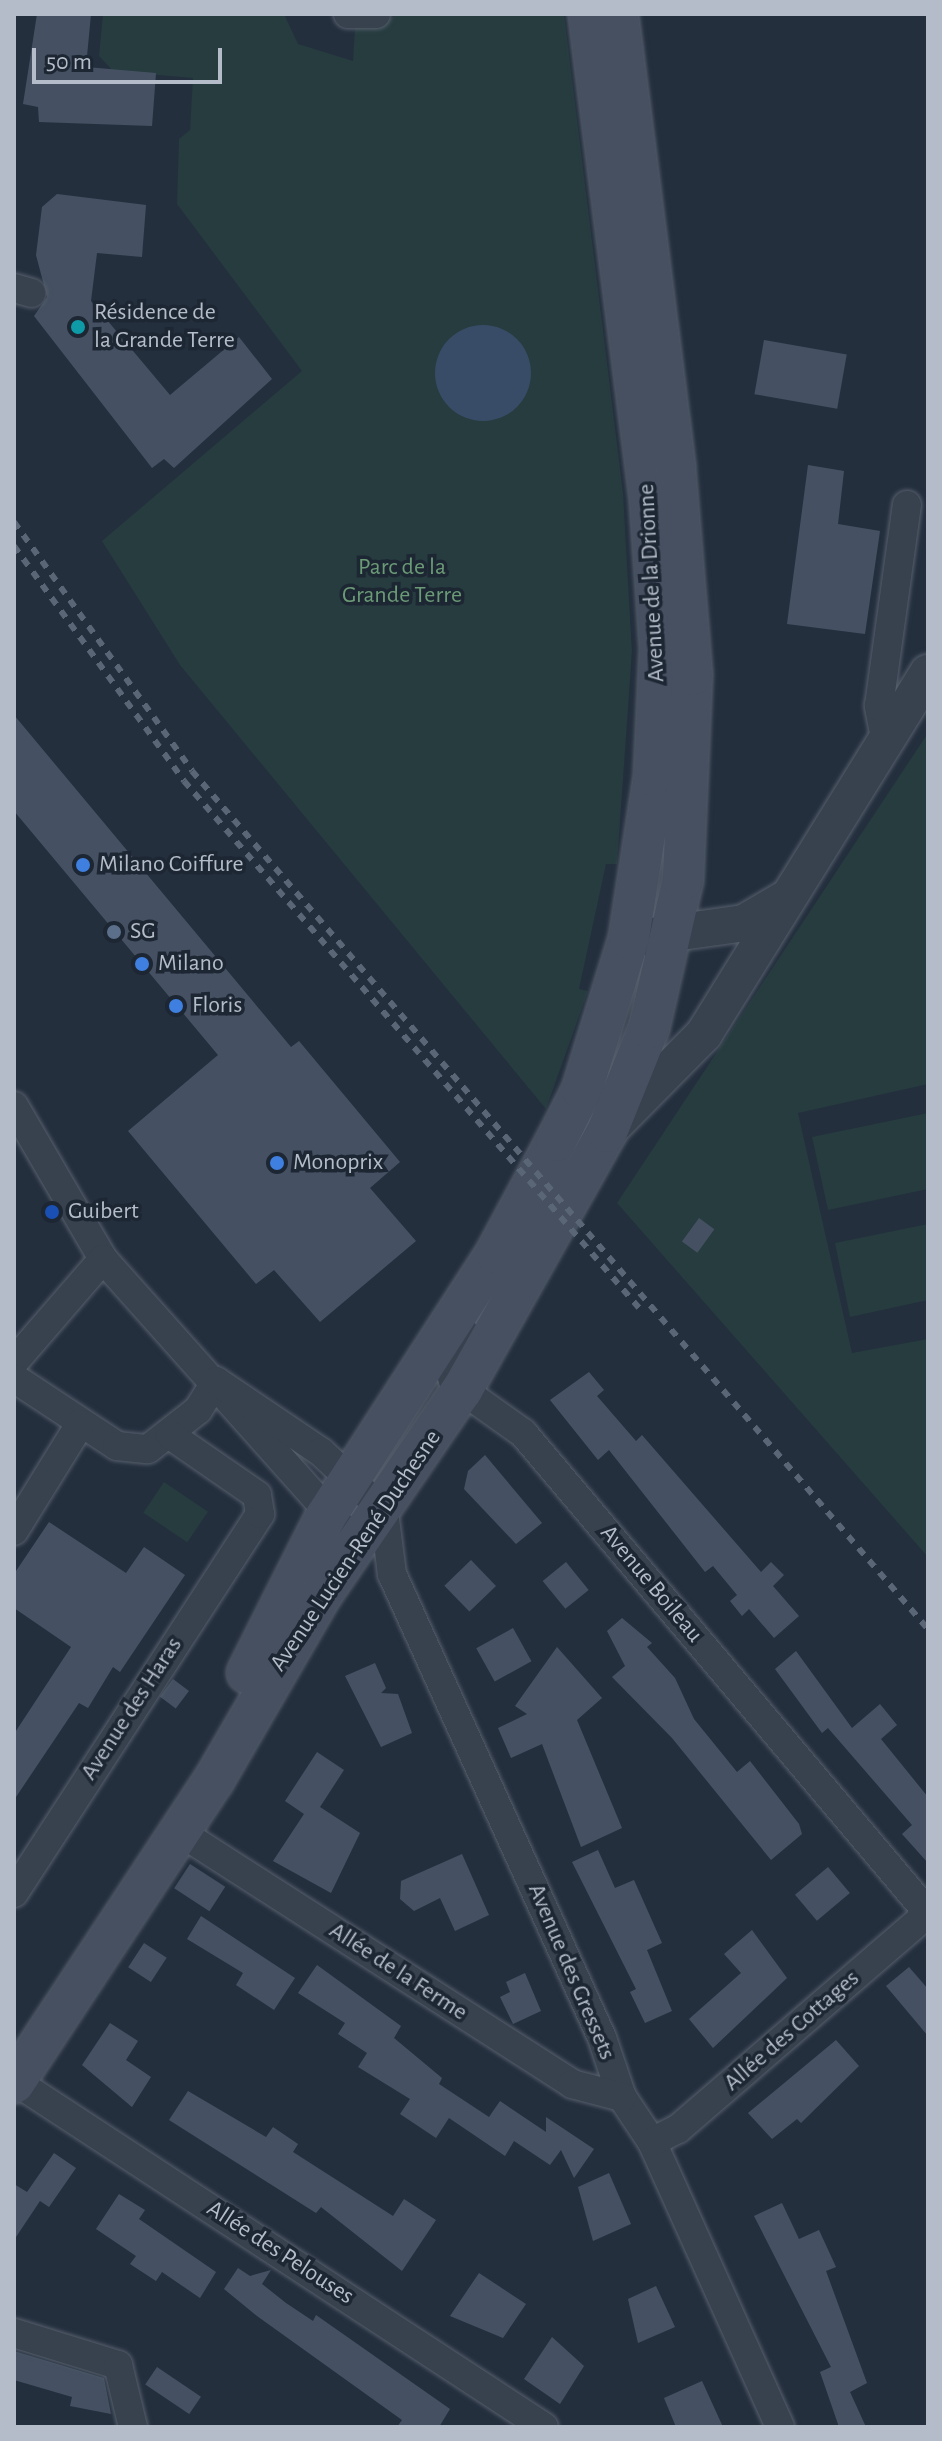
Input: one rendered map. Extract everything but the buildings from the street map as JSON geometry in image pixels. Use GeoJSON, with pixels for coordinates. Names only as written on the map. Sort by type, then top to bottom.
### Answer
{"type":"FeatureCollection","features":[{"type":"Feature","properties":{"kind":"main road","name":"Avenue de la Drionne"},"geometry":{"type":"LineString","coordinates":[[556,1141],[619,978],[629,938],[654,776],[660,648],[650,500],[589,14]]}},
{"type":"Feature","properties":{"kind":"main road","name":"Avenue de la Drionne"},"geometry":{"type":"LineString","coordinates":[[607,1132],[649,1028],[675,934],[691,788],[691,661],[675,466],[618,14]]}},
{"type":"Feature","properties":{"kind":"main road","name":"Avenue Lucien-René Duchesne"},"geometry":{"type":"LineString","coordinates":[[15,2082],[180,1832],[373,1525],[462,1390],[607,1132]]}},
{"type":"Feature","properties":{"kind":"main road","name":"Avenue Lucien-René Duchesne"},"geometry":{"type":"LineString","coordinates":[[14,2041],[220,1721],[326,1516],[496,1253],[556,1141]]}},
{"type":"Feature","properties":{"kind":"street"},"geometry":{"type":"LineString","coordinates":[[348,14],[376,14]]}},
{"type":"Feature","properties":{"kind":"street"},"geometry":{"type":"LineString","coordinates":[[885,738],[879,706],[907,505]]}},
{"type":"Feature","properties":{"kind":"street"},"geometry":{"type":"LineString","coordinates":[[607,1132],[704,1034],[784,900],[928,673]]}},
{"type":"Feature","properties":{"kind":"street"},"geometry":{"type":"LineString","coordinates":[[629,938],[744,923],[784,900]]}},
{"type":"Feature","properties":{"kind":"street"},"geometry":{"type":"LineString","coordinates":[[619,978],[649,1028],[704,1034]]}},
{"type":"Feature","properties":{"kind":"street"},"geometry":{"type":"LineString","coordinates":[[14,1106],[103,1259],[216,1381],[326,1516],[373,1525]]}},
{"type":"Feature","properties":{"kind":"street"},"geometry":{"type":"LineString","coordinates":[[462,1390],[450,1378],[447,1360],[494,1285],[496,1253]]}},
{"type":"Feature","properties":{"kind":"street"},"geometry":{"type":"LineString","coordinates":[[14,1362],[103,1259]]}},
{"type":"Feature","properties":{"kind":"street"},"geometry":{"type":"LineString","coordinates":[[14,1378],[117,1446],[148,1449],[170,1435],[216,1381]]}},
{"type":"Feature","properties":{"kind":"street"},"geometry":{"type":"LineString","coordinates":[[216,1381],[349,1478],[373,1525]]}},
{"type":"Feature","properties":{"kind":"street","name":"Avenue Boileau"},"geometry":{"type":"LineString","coordinates":[[462,1390],[523,1433],[928,1913]]}},
{"type":"Feature","properties":{"kind":"street"},"geometry":{"type":"LineString","coordinates":[[14,1531],[80,1424]]}},
{"type":"Feature","properties":{"kind":"street","name":"Avenue des Haras"},"geometry":{"type":"LineString","coordinates":[[14,1893],[260,1514],[257,1495],[170,1435]]}},
{"type":"Feature","properties":{"kind":"street","name":"Avenue des Gressets"},"geometry":{"type":"LineString","coordinates":[[373,1525],[602,2038],[622,2097],[652,2142],[780,2427]]}},
{"type":"Feature","properties":{"kind":"street","name":"Allée de la Ferme"},"geometry":{"type":"LineString","coordinates":[[180,1832],[572,2084],[622,2097]]}},
{"type":"Feature","properties":{"kind":"street","name":"Allée des Cottages"},"geometry":{"type":"LineString","coordinates":[[652,2142],[678,2129],[928,1913]]}},
{"type":"Feature","properties":{"kind":"street","name":"Allée des Pelouses"},"geometry":{"type":"LineString","coordinates":[[15,2082],[544,2427]]}},
{"type":"Feature","properties":{"kind":"street"},"geometry":{"type":"LineString","coordinates":[[14,2333],[118,2365],[133,2427]]}},
{"type":"Feature","properties":{"kind":"green space","name":"Parc de la Grande Terre"},"geometry":{"type":"Polygon","coordinates":[[[103,14],[284,14],[298,44],[353,61],[355,28],[377,28],[397,14],[564,14],[623,493],[632,651],[617,864],[606,864],[579,989],[588,991],[546,1109],[180,665],[102,541],[302,371],[177,204],[179,139],[190,130],[193,78],[113,71],[99,56],[103,14]]]}},
{"type":"Feature","properties":{"kind":"green space"},"geometry":{"type":"Polygon","coordinates":[[[928,733],[928,1084],[798,1113],[852,1353],[928,1339],[928,1557],[617,1203],[928,733]]]}},
{"type":"Feature","properties":{"kind":"green space"},"geometry":{"type":"Polygon","coordinates":[[[928,1113],[928,1189],[828,1210],[812,1137],[928,1113]]]}},
{"type":"Feature","properties":{"kind":"green space"},"geometry":{"type":"Polygon","coordinates":[[[928,1224],[928,1300],[850,1317],[835,1243],[928,1224]]]}},
{"type":"Feature","properties":{"kind":"green space"},"geometry":{"type":"Polygon","coordinates":[[[164,1482],[208,1512],[187,1542],[143,1513],[164,1482]]]}},
{"type":"Feature","properties":{"kind":"water"},"geometry":{"type":"Polygon","coordinates":[[[483,325],[501,329],[517,339],[527,355],[531,373],[527,391],[517,407],[501,417],[483,421],[465,417],[449,407],[439,391],[435,373],[439,355],[449,339],[465,329],[483,325]]]}},
{"type":"Feature","properties":{"kind":"railway"},"geometry":{"type":"LineString","coordinates":[[14,522],[192,771],[928,1629]]}},
{"type":"Feature","properties":{"kind":"railway"},"geometry":{"type":"LineString","coordinates":[[14,546],[184,781],[639,1308]]}},
{"type":"Feature","properties":{"kind":"place","name":"Résidence de la Grande Terre"},"geometry":{"type":"Point","coordinates":[78,327]}},
{"type":"Feature","properties":{"kind":"place","name":"Milano Coiffure"},"geometry":{"type":"Point","coordinates":[83,865]}},
{"type":"Feature","properties":{"kind":"place","name":"SG"},"geometry":{"type":"Point","coordinates":[114,932]}},
{"type":"Feature","properties":{"kind":"place","name":"Milano"},"geometry":{"type":"Point","coordinates":[142,964]}},
{"type":"Feature","properties":{"kind":"place","name":"Floris"},"geometry":{"type":"Point","coordinates":[176,1006]}},
{"type":"Feature","properties":{"kind":"place","name":"Monoprix"},"geometry":{"type":"Point","coordinates":[277,1163]}},
{"type":"Feature","properties":{"kind":"place","name":"Guibert"},"geometry":{"type":"Point","coordinates":[52,1212]}}]}
